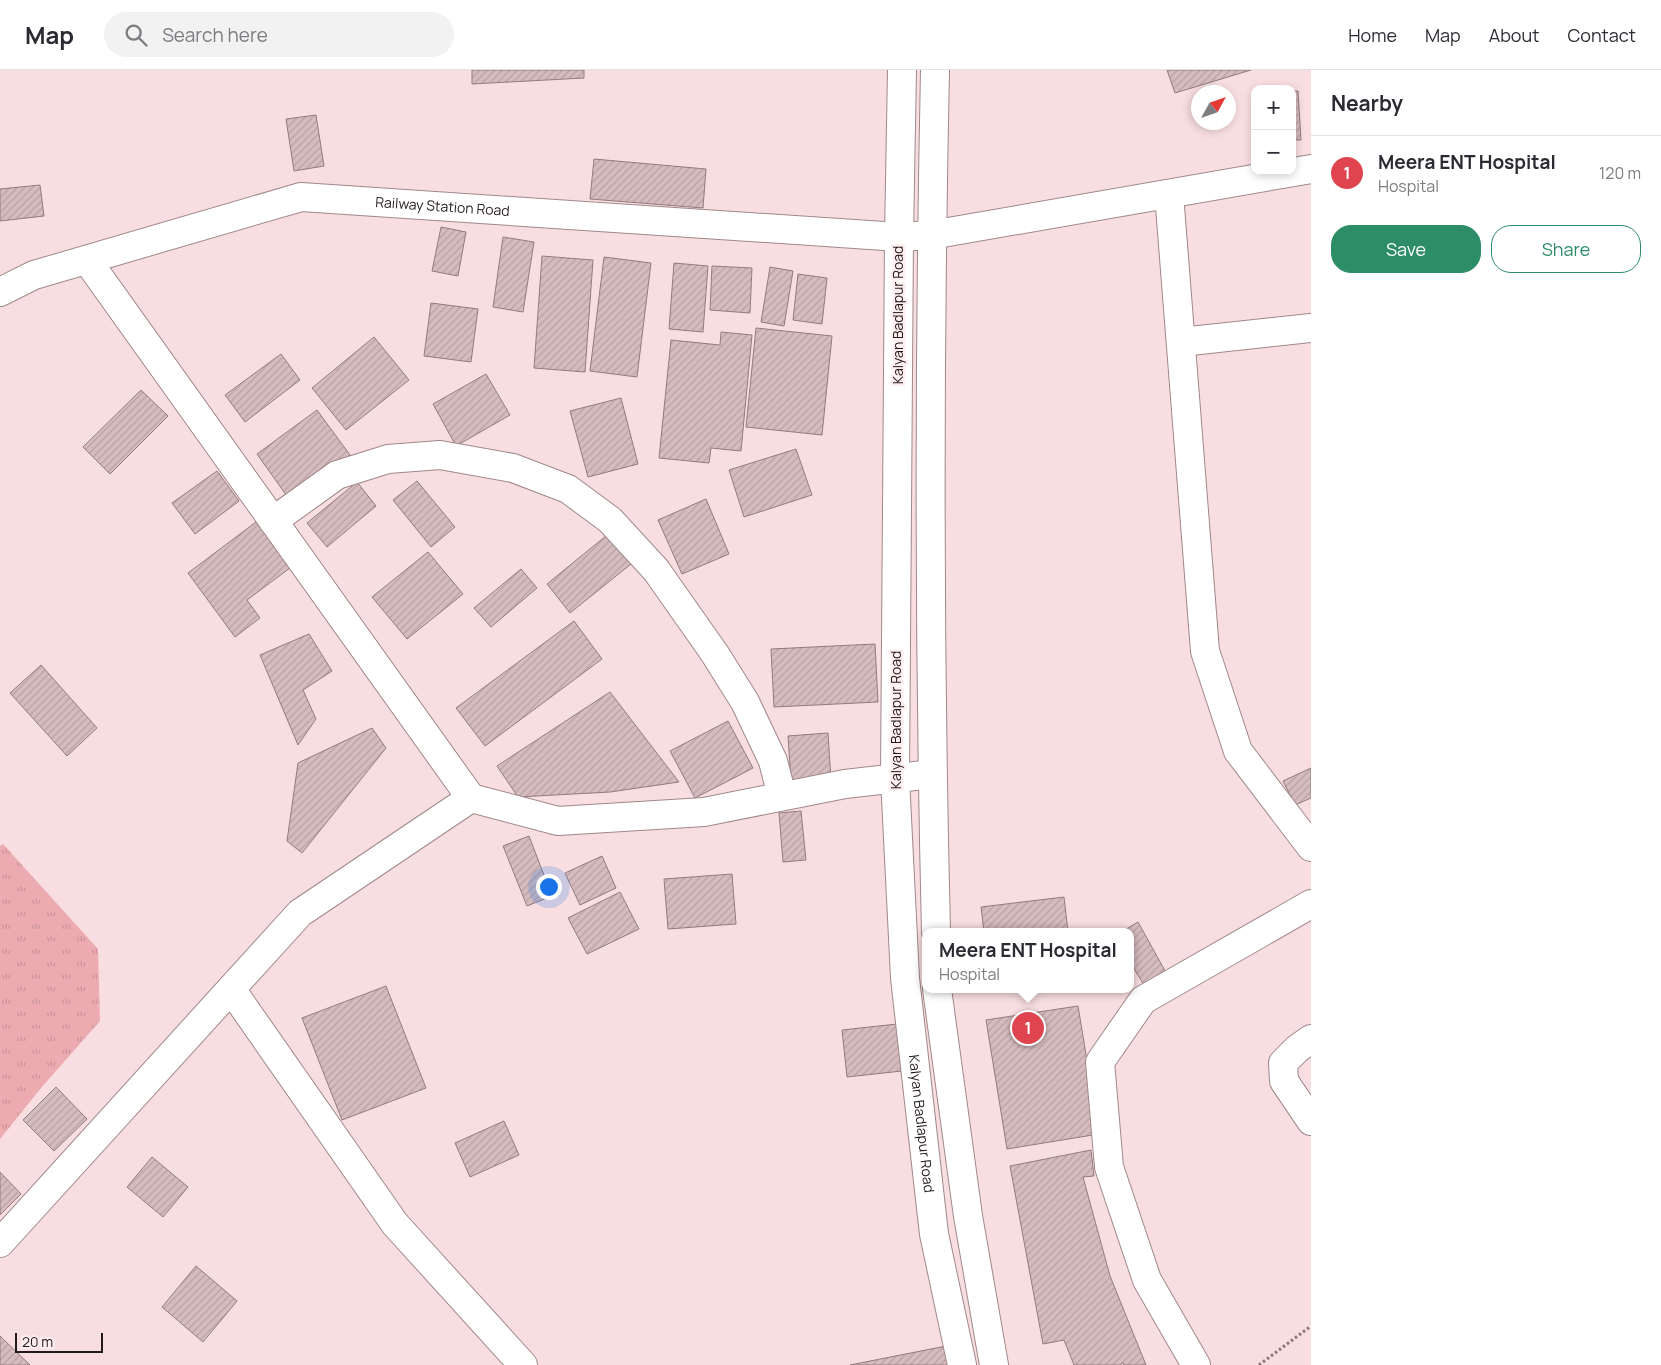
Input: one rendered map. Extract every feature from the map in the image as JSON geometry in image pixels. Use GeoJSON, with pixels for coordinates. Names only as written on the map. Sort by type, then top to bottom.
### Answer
{"type":"FeatureCollection","features":[{"type":"Feature","properties":{"kind":"street","name":"Kalyan Badlapur Road"},"geometry":{"type":"LineString","coordinates":[[902,70],[898,237],[895,778],[905,978],[934,1234],[962,1365]]}},
{"type":"Feature","properties":{"kind":"street"},"geometry":{"type":"LineString","coordinates":[[935,70],[932,236],[932,774],[936,928]]}},
{"type":"Feature","properties":{"kind":"street","name":"Railway Station Road"},"geometry":{"type":"LineString","coordinates":[[3,285],[300,197],[898,237],[932,236],[1311,169]]}},
{"type":"Feature","properties":{"kind":"street"},"geometry":{"type":"LineString","coordinates":[[1169,194],[1205,651],[1238,751],[1311,847]]}},
{"type":"Feature","properties":{"kind":"street"},"geometry":{"type":"LineString","coordinates":[[87,260],[471,798],[558,821],[704,812],[845,784],[932,774]]}},
{"type":"Feature","properties":{"kind":"street"},"geometry":{"type":"LineString","coordinates":[[1181,342],[1311,328]]}},
{"type":"Feature","properties":{"kind":"street"},"geometry":{"type":"LineString","coordinates":[[273,521],[337,475],[388,459],[440,455],[513,468],[568,489],[610,520],[656,570],[715,654],[745,702],[773,760],[782,796]]}},
{"type":"Feature","properties":{"kind":"street"},"geometry":{"type":"LineString","coordinates":[[0,1244],[300,913],[471,798]]}},
{"type":"Feature","properties":{"kind":"street"},"geometry":{"type":"LineString","coordinates":[[1196,1365],[1147,1280],[1108,1167],[1100,1062],[1143,1000],[1311,904]]}},
{"type":"Feature","properties":{"kind":"street"},"geometry":{"type":"LineString","coordinates":[[231,989],[395,1224],[523,1365]]}},
{"type":"Feature","properties":{"kind":"street"},"geometry":{"type":"LineString","coordinates":[[938,993],[968,1216],[994,1365]]}},
{"type":"Feature","properties":{"kind":"street"},"geometry":{"type":"LineString","coordinates":[[1311,1039],[1284,1063],[1284,1081],[1311,1121]]}},
{"type":"Feature","properties":{"kind":"path"},"geometry":{"type":"LineString","coordinates":[[1259,1365],[1311,1326]]}},
{"type":"Feature","properties":{"kind":"green space"},"geometry":{"type":"Polygon","coordinates":[[[3,844],[98,949],[100,1021],[41,1088],[0,1139],[0,846],[3,844]]]}},
{"type":"Feature","properties":{"kind":"building"},"geometry":{"type":"Polygon","coordinates":[[[472,70],[584,70],[584,78],[472,84],[472,70]]]}},
{"type":"Feature","properties":{"kind":"building"},"geometry":{"type":"Polygon","coordinates":[[[1167,70],[1251,70],[1201,85],[1191,85],[1191,88],[1175,93],[1167,70]]]}},
{"type":"Feature","properties":{"kind":"building"},"geometry":{"type":"Polygon","coordinates":[[[1296,91],[1298,91],[1301,140],[1296,140],[1296,91]]]}},
{"type":"Feature","properties":{"kind":"building"},"geometry":{"type":"Polygon","coordinates":[[[316,115],[324,166],[294,171],[286,119],[316,115]]]}},
{"type":"Feature","properties":{"kind":"building"},"geometry":{"type":"Polygon","coordinates":[[[594,159],[706,169],[703,208],[590,199],[594,159]]]}},
{"type":"Feature","properties":{"kind":"building"},"geometry":{"type":"Polygon","coordinates":[[[40,185],[44,216],[0,221],[0,189],[40,185]]]}},
{"type":"Feature","properties":{"kind":"building"},"geometry":{"type":"Polygon","coordinates":[[[441,227],[466,232],[458,276],[432,271],[441,227]]]}},
{"type":"Feature","properties":{"kind":"building"},"geometry":{"type":"Polygon","coordinates":[[[503,237],[534,242],[523,312],[493,307],[503,237]]]}},
{"type":"Feature","properties":{"kind":"building"},"geometry":{"type":"Polygon","coordinates":[[[542,256],[593,260],[585,372],[534,368],[542,256]]]}},
{"type":"Feature","properties":{"kind":"building"},"geometry":{"type":"Polygon","coordinates":[[[604,257],[651,263],[637,377],[590,371],[604,257]]]}},
{"type":"Feature","properties":{"kind":"building"},"geometry":{"type":"Polygon","coordinates":[[[674,263],[708,266],[703,332],[669,329],[674,263]]]}},
{"type":"Feature","properties":{"kind":"building"},"geometry":{"type":"Polygon","coordinates":[[[712,266],[752,268],[750,313],[710,310],[712,266]]]}},
{"type":"Feature","properties":{"kind":"building"},"geometry":{"type":"Polygon","coordinates":[[[770,267],[793,271],[784,326],[761,322],[770,267]]]}},
{"type":"Feature","properties":{"kind":"building"},"geometry":{"type":"Polygon","coordinates":[[[798,274],[827,278],[822,324],[793,320],[798,274]]]}},
{"type":"Feature","properties":{"kind":"building"},"geometry":{"type":"Polygon","coordinates":[[[431,303],[478,309],[471,362],[424,356],[431,303]]]}},
{"type":"Feature","properties":{"kind":"building"},"geometry":{"type":"Polygon","coordinates":[[[756,328],[832,336],[822,435],[746,427],[756,328]]]}},
{"type":"Feature","properties":{"kind":"building"},"geometry":{"type":"Polygon","coordinates":[[[721,332],[752,335],[741,451],[711,448],[709,463],[659,458],[671,340],[720,345],[721,332]]]}},
{"type":"Feature","properties":{"kind":"building"},"geometry":{"type":"Polygon","coordinates":[[[374,337],[409,380],[346,430],[312,388],[374,337]]]}},
{"type":"Feature","properties":{"kind":"building"},"geometry":{"type":"Polygon","coordinates":[[[281,354],[300,380],[245,422],[225,395],[281,354]]]}},
{"type":"Feature","properties":{"kind":"building"},"geometry":{"type":"Polygon","coordinates":[[[486,374],[510,415],[456,446],[433,404],[486,374]]]}},
{"type":"Feature","properties":{"kind":"building"},"geometry":{"type":"Polygon","coordinates":[[[141,390],[168,416],[110,474],[83,447],[141,390]]]}},
{"type":"Feature","properties":{"kind":"building"},"geometry":{"type":"Polygon","coordinates":[[[621,398],[638,464],[588,477],[570,411],[621,398]]]}},
{"type":"Feature","properties":{"kind":"building"},"geometry":{"type":"Polygon","coordinates":[[[317,410],[350,455],[289,499],[257,454],[317,410]]]}},
{"type":"Feature","properties":{"kind":"building"},"geometry":{"type":"Polygon","coordinates":[[[796,449],[812,495],[744,517],[729,470],[796,449]]]}},
{"type":"Feature","properties":{"kind":"building"},"geometry":{"type":"Polygon","coordinates":[[[217,471],[239,501],[195,534],[172,503],[217,471]]]}},
{"type":"Feature","properties":{"kind":"building"},"geometry":{"type":"Polygon","coordinates":[[[417,481],[455,527],[431,547],[393,500],[417,481]]]}},
{"type":"Feature","properties":{"kind":"building"},"geometry":{"type":"Polygon","coordinates":[[[357,482],[376,506],[327,547],[307,523],[357,482]]]}},
{"type":"Feature","properties":{"kind":"building"},"geometry":{"type":"Polygon","coordinates":[[[706,499],[729,554],[682,574],[658,520],[706,499]]]}},
{"type":"Feature","properties":{"kind":"building"},"geometry":{"type":"Polygon","coordinates":[[[264,516],[298,562],[247,600],[260,618],[235,637],[188,573],[264,516]]]}},
{"type":"Feature","properties":{"kind":"building"},"geometry":{"type":"Polygon","coordinates":[[[612,531],[636,560],[570,613],[547,584],[612,531]]]}},
{"type":"Feature","properties":{"kind":"building"},"geometry":{"type":"Polygon","coordinates":[[[428,552],[463,594],[407,639],[372,597],[428,552]]]}},
{"type":"Feature","properties":{"kind":"building"},"geometry":{"type":"Polygon","coordinates":[[[521,569],[537,588],[491,627],[474,608],[521,569]]]}},
{"type":"Feature","properties":{"kind":"building"},"geometry":{"type":"Polygon","coordinates":[[[574,621],[602,659],[485,746],[456,708],[574,621]]]}},
{"type":"Feature","properties":{"kind":"building"},"geometry":{"type":"Polygon","coordinates":[[[309,634],[332,671],[303,690],[316,719],[298,745],[260,655],[309,634]]]}},
{"type":"Feature","properties":{"kind":"building"},"geometry":{"type":"Polygon","coordinates":[[[875,644],[878,702],[774,707],[771,649],[875,644]]]}},
{"type":"Feature","properties":{"kind":"building"},"geometry":{"type":"Polygon","coordinates":[[[41,665],[97,728],[67,756],[10,693],[41,665]]]}},
{"type":"Feature","properties":{"kind":"building"},"geometry":{"type":"Polygon","coordinates":[[[610,692],[679,782],[610,792],[518,797],[497,766],[610,692]]]}},
{"type":"Feature","properties":{"kind":"building"},"geometry":{"type":"Polygon","coordinates":[[[728,721],[753,768],[695,798],[670,751],[728,721]]]}},
{"type":"Feature","properties":{"kind":"building"},"geometry":{"type":"Polygon","coordinates":[[[372,728],[386,748],[302,853],[287,841],[298,763],[372,728]]]}},
{"type":"Feature","properties":{"kind":"building"},"geometry":{"type":"Polygon","coordinates":[[[828,733],[831,780],[791,782],[788,736],[828,733]]]}},
{"type":"Feature","properties":{"kind":"building"},"geometry":{"type":"Polygon","coordinates":[[[1311,768],[1311,798],[1295,805],[1283,781],[1311,768]]]}},
{"type":"Feature","properties":{"kind":"building"},"geometry":{"type":"Polygon","coordinates":[[[801,811],[806,860],[783,862],[779,813],[801,811]]]}},
{"type":"Feature","properties":{"kind":"building"},"geometry":{"type":"Polygon","coordinates":[[[529,836],[552,896],[527,906],[503,846],[529,836]]]}},
{"type":"Feature","properties":{"kind":"building"},"geometry":{"type":"Polygon","coordinates":[[[602,856],[616,888],[580,905],[565,873],[602,856]]]}},
{"type":"Feature","properties":{"kind":"building"},"geometry":{"type":"Polygon","coordinates":[[[732,874],[736,924],[668,929],[664,879],[732,874]]]}},
{"type":"Feature","properties":{"kind":"building"},"geometry":{"type":"Polygon","coordinates":[[[620,892],[639,929],[587,954],[568,918],[620,892]]]}},
{"type":"Feature","properties":{"kind":"building"},"geometry":{"type":"Polygon","coordinates":[[[1064,897],[1068,928],[984,928],[981,907],[1064,897]]]}},
{"type":"Feature","properties":{"kind":"building"},"geometry":{"type":"Polygon","coordinates":[[[1138,922],[1169,978],[1147,990],[1134,969],[1134,928],[1128,928],[1138,922]]]}},
{"type":"Feature","properties":{"kind":"building"},"geometry":{"type":"Polygon","coordinates":[[[386,986],[426,1088],[342,1120],[302,1018],[386,986]]]}},
{"type":"Feature","properties":{"kind":"building"},"geometry":{"type":"Polygon","coordinates":[[[1078,1006],[1099,1134],[1007,1149],[986,1020],[1078,1006]]]}},
{"type":"Feature","properties":{"kind":"building"},"geometry":{"type":"Polygon","coordinates":[[[897,1024],[902,1071],[847,1077],[842,1030],[897,1024]]]}},
{"type":"Feature","properties":{"kind":"building"},"geometry":{"type":"Polygon","coordinates":[[[56,1087],[87,1119],[54,1151],[23,1120],[56,1087]]]}},
{"type":"Feature","properties":{"kind":"building"},"geometry":{"type":"Polygon","coordinates":[[[504,1121],[519,1155],[470,1177],[455,1143],[504,1121]]]}},
{"type":"Feature","properties":{"kind":"building"},"geometry":{"type":"Polygon","coordinates":[[[1091,1150],[1094,1176],[1083,1177],[1110,1276],[1146,1365],[1124,1365],[1123,1363],[1120,1365],[1074,1365],[1064,1340],[1043,1344],[1010,1166],[1091,1150]]]}},
{"type":"Feature","properties":{"kind":"building"},"geometry":{"type":"Polygon","coordinates":[[[152,1157],[188,1187],[163,1217],[127,1187],[152,1157]]]}},
{"type":"Feature","properties":{"kind":"building"},"geometry":{"type":"Polygon","coordinates":[[[0,1172],[21,1194],[0,1215],[0,1172]]]}},
{"type":"Feature","properties":{"kind":"building"},"geometry":{"type":"Polygon","coordinates":[[[196,1266],[237,1301],[203,1342],[162,1307],[196,1266]]]}},
{"type":"Feature","properties":{"kind":"building"},"geometry":{"type":"Polygon","coordinates":[[[0,1336],[30,1365],[0,1365],[0,1336]]]}},
{"type":"Feature","properties":{"kind":"building"},"geometry":{"type":"Polygon","coordinates":[[[946,1346],[950,1365],[850,1365],[946,1346]]]}},
{"type":"Feature","properties":{"kind":"place","name":"Meera ENT Hospital"},"geometry":{"type":"Point","coordinates":[1028,1028]}}]}
